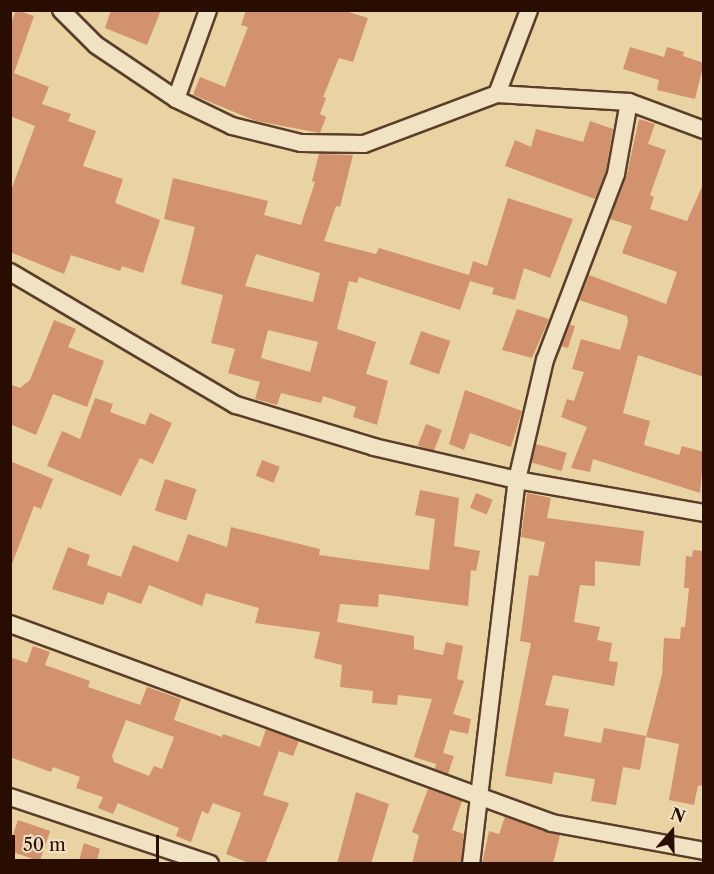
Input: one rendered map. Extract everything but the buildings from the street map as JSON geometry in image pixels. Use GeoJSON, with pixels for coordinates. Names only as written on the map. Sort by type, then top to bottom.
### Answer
{"type":"FeatureCollection","features":[{"type":"Feature","properties":{"kind":"street"},"geometry":{"type":"LineString","coordinates":[[61,10],[96,45],[176,99],[232,126],[301,143],[364,144],[497,94],[629,102],[704,130]]}},
{"type":"Feature","properties":{"kind":"street"},"geometry":{"type":"LineString","coordinates":[[176,99],[208,10]]}},
{"type":"Feature","properties":{"kind":"street"},"geometry":{"type":"LineString","coordinates":[[497,94],[529,10]]}},
{"type":"Feature","properties":{"kind":"street"},"geometry":{"type":"LineString","coordinates":[[471,864],[477,796],[517,480],[544,360],[616,174],[629,102]]}},
{"type":"Feature","properties":{"kind":"street"},"geometry":{"type":"LineString","coordinates":[[10,272],[236,405],[374,447],[517,480],[704,513]]}},
{"type":"Feature","properties":{"kind":"street"},"geometry":{"type":"LineString","coordinates":[[10,624],[552,823],[704,851]]}},
{"type":"Feature","properties":{"kind":"street"},"geometry":{"type":"LineString","coordinates":[[10,797],[210,864]]}}]}
